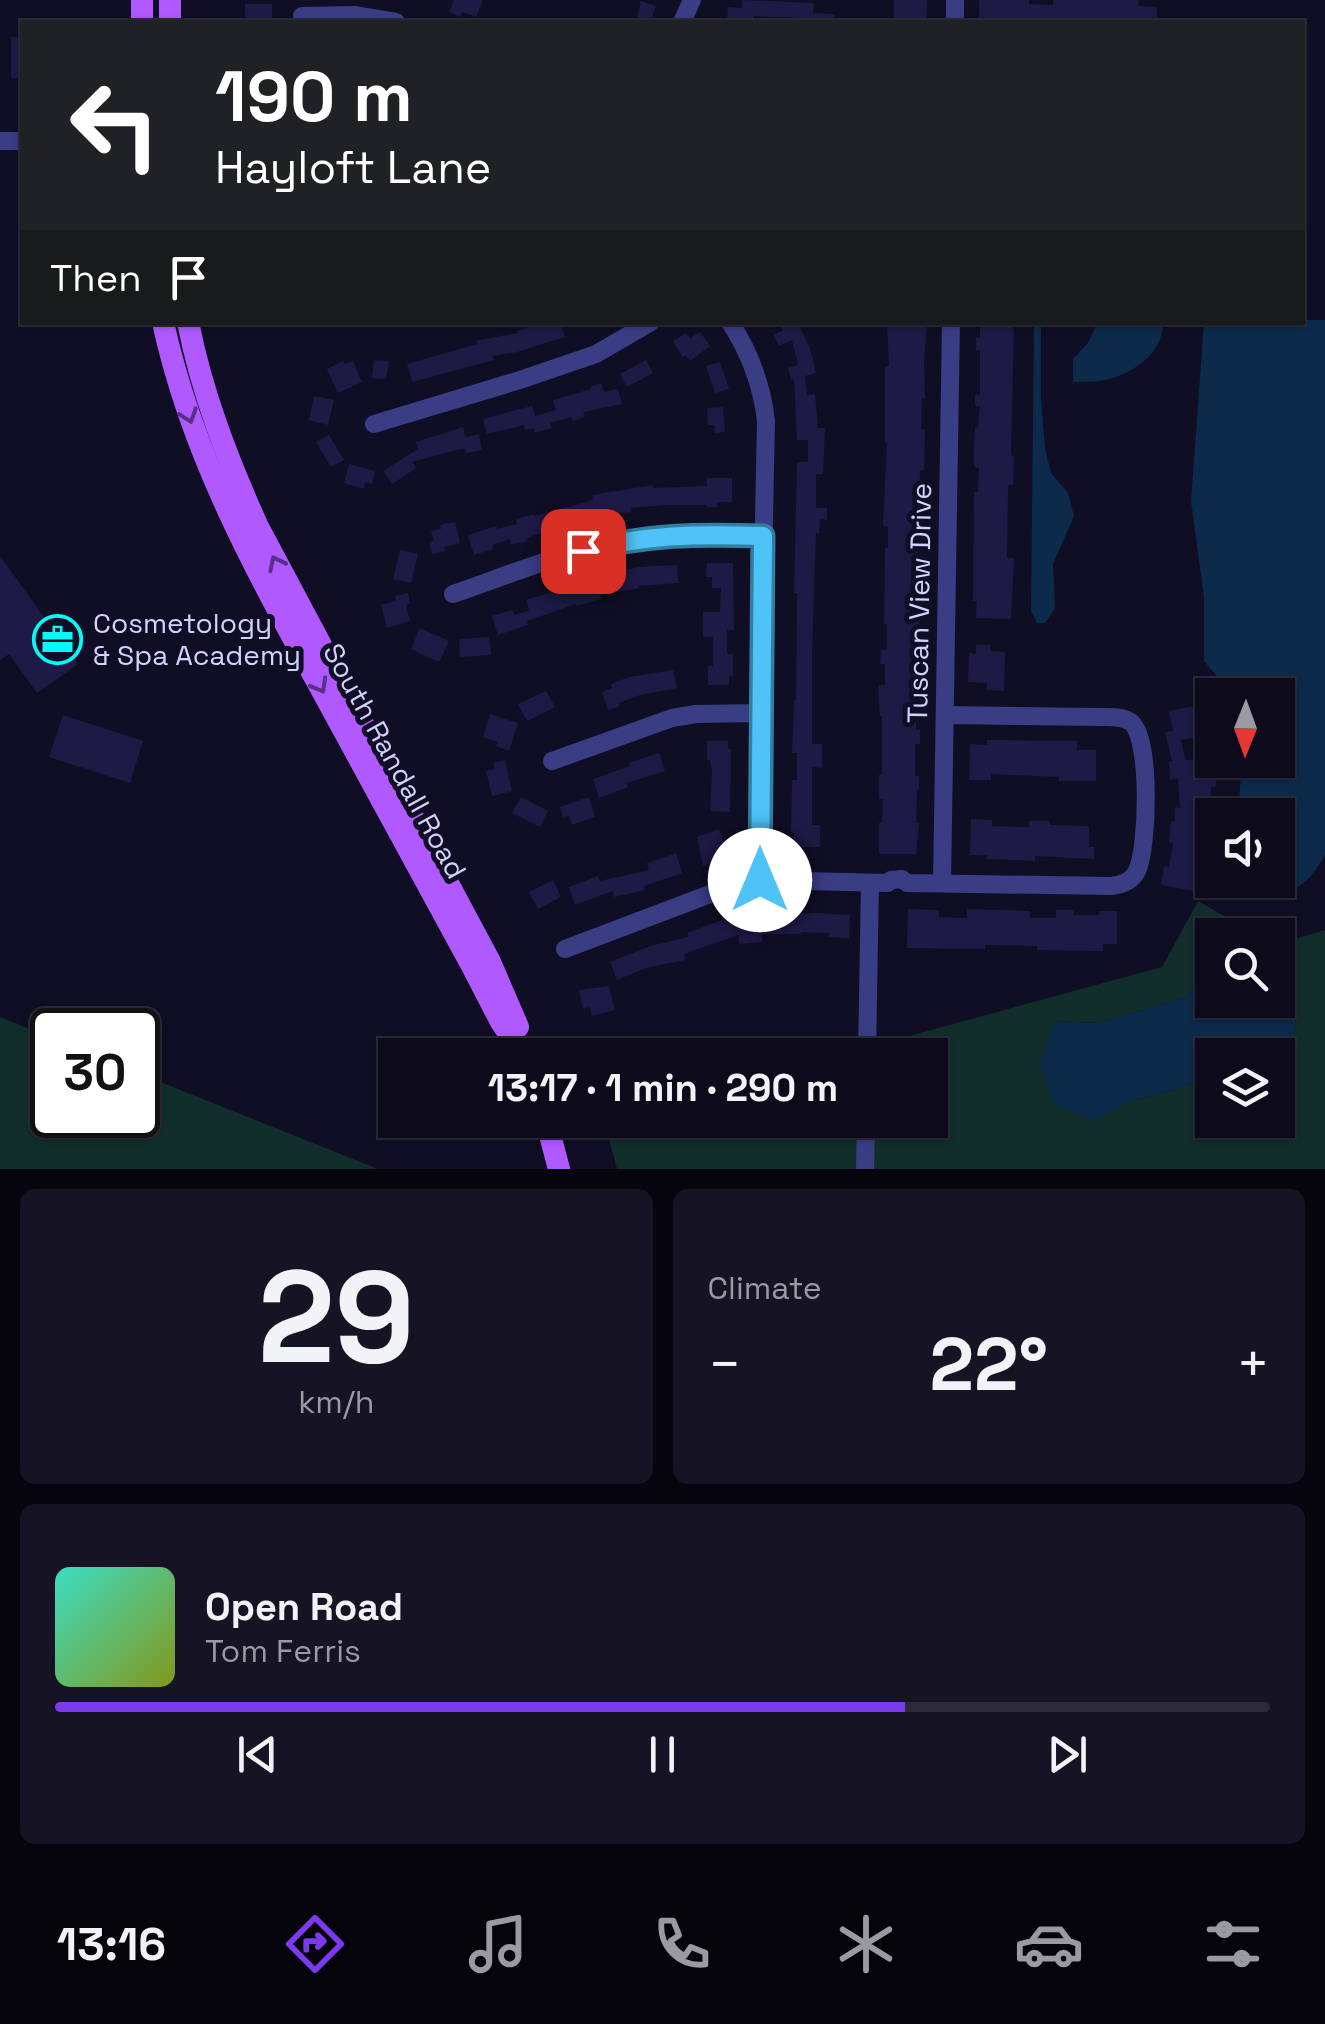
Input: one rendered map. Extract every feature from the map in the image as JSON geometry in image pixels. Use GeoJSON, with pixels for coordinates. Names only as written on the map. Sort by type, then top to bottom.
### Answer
{"type":"FeatureCollection","features":[{"type":"Feature","properties":{"kind":"main road","name":"South Randall Road"},"geometry":{"type":"LineString","coordinates":[[163,325],[178,382],[219,494],[512,1038]]}},
{"type":"Feature","properties":{"kind":"main road","name":"South Randall Road"},"geometry":{"type":"LineString","coordinates":[[189,325],[213,421],[258,527],[490,962],[520,1038]]}},
{"type":"Feature","properties":{"kind":"main road"},"geometry":{"type":"LineString","coordinates":[[551,1138],[559,1169]]}},
{"type":"Feature","properties":{"kind":"street"},"geometry":{"type":"LineString","coordinates":[[302,13],[384,20]]}},
{"type":"Feature","properties":{"kind":"street"},"geometry":{"type":"LineString","coordinates":[[374,424],[596,354],[646,325]]}},
{"type":"Feature","properties":{"kind":"street"},"geometry":{"type":"LineString","coordinates":[[732,325],[748,353],[763,398],[766,459],[760,880]]}},
{"type":"Feature","properties":{"kind":"street","name":"Tuscan View Drive"},"geometry":{"type":"LineString","coordinates":[[942,884],[951,325]]}},
{"type":"Feature","properties":{"kind":"street"},"geometry":{"type":"LineString","coordinates":[[453,594],[626,540],[690,534],[763,536]]}},
{"type":"Feature","properties":{"kind":"street"},"geometry":{"type":"LineString","coordinates":[[552,760],[672,718],[760,713]]}},
{"type":"Feature","properties":{"kind":"street"},"geometry":{"type":"LineString","coordinates":[[564,948],[707,894],[760,880],[1111,886],[1135,874],[1146,792],[1142,746],[1132,723],[1122,718],[945,714]]}},
{"type":"Feature","properties":{"kind":"street"},"geometry":{"type":"LineString","coordinates":[[869,1038],[888,883]]}},
{"type":"Feature","properties":{"kind":"street"},"geometry":{"type":"LineString","coordinates":[[866,1138],[866,1169]]}},
{"type":"Feature","properties":{"kind":"green space"},"geometry":{"type":"Polygon","coordinates":[[[1198,901],[1228,918],[1195,918],[1195,987],[1187,997],[1099,1023],[1054,1021],[1093,1119],[1132,1101],[1195,1082],[1195,1138],[1295,1138],[1295,939],[1325,930],[1325,1169],[617,1169],[609,1138],[948,1138],[948,1038],[902,1038],[1162,967],[1198,901]]]}},
{"type":"Feature","properties":{"kind":"green space"},"geometry":{"type":"Polygon","coordinates":[[[0,1017],[30,1029],[30,1138],[160,1138],[160,1082],[378,1169],[0,1169],[0,1017]]]}},
{"type":"Feature","properties":{"kind":"water"},"geometry":{"type":"Polygon","coordinates":[[[1305,320],[1325,320],[1325,855],[1298,887],[1295,888],[1295,798],[1239,798],[1241,778],[1295,778],[1295,678],[1218,678],[1204,661],[1204,597],[1191,501],[1204,325],[1305,325],[1305,320]]]}},
{"type":"Feature","properties":{"kind":"water"},"geometry":{"type":"Polygon","coordinates":[[[1034,325],[1041,325],[1045,449],[1051,473],[1068,493],[1074,516],[1053,564],[1055,608],[1045,623],[1037,623],[1031,610],[1034,325]]]}},
{"type":"Feature","properties":{"kind":"water"},"geometry":{"type":"Polygon","coordinates":[[[1096,325],[1163,325],[1158,344],[1136,367],[1105,380],[1073,382],[1073,359],[1088,343],[1096,325]]]}},
{"type":"Feature","properties":{"kind":"water"},"geometry":{"type":"Polygon","coordinates":[[[1195,987],[1195,1018],[1295,1018],[1295,1000],[1297,1005],[1294,1038],[1195,1038],[1195,1082],[1132,1101],[1093,1120],[1053,1104],[1040,1062],[1054,1021],[1099,1023],[1187,997],[1195,987]]]}},
{"type":"Feature","properties":{"kind":"building"},"geometry":{"type":"Polygon","coordinates":[[[454,0],[483,0],[476,17],[462,12],[460,17],[449,12],[454,0]]]}},
{"type":"Feature","properties":{"kind":"building"},"geometry":{"type":"Polygon","coordinates":[[[742,0],[814,3],[813,13],[835,14],[835,20],[753,16],[753,20],[727,20],[728,7],[742,8],[742,0]]]}},
{"type":"Feature","properties":{"kind":"building"},"geometry":{"type":"Polygon","coordinates":[[[894,0],[927,0],[927,20],[894,20],[894,0]]]}},
{"type":"Feature","properties":{"kind":"building"},"geometry":{"type":"Polygon","coordinates":[[[979,0],[1029,0],[1029,4],[1053,5],[1053,0],[1139,0],[1138,6],[1157,7],[1157,20],[979,20],[979,0]]]}},
{"type":"Feature","properties":{"kind":"building"},"geometry":{"type":"Polygon","coordinates":[[[641,1],[656,6],[651,20],[636,20],[641,1]]]}},
{"type":"Feature","properties":{"kind":"building"},"geometry":{"type":"Polygon","coordinates":[[[245,4],[272,4],[272,18],[245,20],[245,4]]]}},
{"type":"Feature","properties":{"kind":"building"},"geometry":{"type":"Polygon","coordinates":[[[11,37],[20,37],[20,78],[11,78],[11,37]]]}},
{"type":"Feature","properties":{"kind":"building"},"geometry":{"type":"Polygon","coordinates":[[[536,325],[561,325],[565,337],[412,382],[407,364],[536,325]]]}},
{"type":"Feature","properties":{"kind":"building"},"geometry":{"type":"Polygon","coordinates":[[[780,325],[798,325],[810,348],[816,373],[805,376],[807,395],[815,394],[818,428],[825,428],[823,474],[816,474],[816,508],[827,508],[827,520],[820,519],[816,533],[812,652],[812,744],[822,744],[822,768],[812,767],[812,825],[820,825],[820,847],[794,847],[791,832],[792,780],[797,780],[797,753],[792,753],[796,700],[797,462],[808,462],[808,440],[797,440],[794,379],[791,380],[788,368],[798,365],[792,340],[779,346],[774,335],[783,330],[780,325]]]}},
{"type":"Feature","properties":{"kind":"building"},"geometry":{"type":"Polygon","coordinates":[[[887,325],[927,325],[921,429],[925,429],[924,470],[920,470],[919,503],[923,503],[923,517],[918,534],[918,566],[923,567],[922,607],[919,625],[914,625],[914,657],[921,657],[921,698],[916,698],[920,744],[915,744],[915,776],[919,776],[916,854],[879,854],[883,799],[879,799],[882,716],[878,685],[885,685],[885,664],[880,664],[881,650],[887,650],[884,624],[888,526],[883,526],[885,366],[889,366],[887,325]]]}},
{"type":"Feature","properties":{"kind":"building"},"geometry":{"type":"Polygon","coordinates":[[[980,325],[1014,325],[1014,456],[1013,485],[1008,485],[1007,558],[1014,558],[1011,619],[976,618],[977,601],[973,601],[974,492],[978,492],[979,468],[974,467],[974,441],[980,406],[975,406],[975,394],[980,395],[980,350],[976,350],[976,338],[980,338],[980,325]]]}},
{"type":"Feature","properties":{"kind":"building"},"geometry":{"type":"Polygon","coordinates":[[[700,332],[710,346],[690,361],[673,342],[686,333],[690,338],[700,332]]]}},
{"type":"Feature","properties":{"kind":"building"},"geometry":{"type":"Polygon","coordinates":[[[374,360],[389,361],[386,379],[372,378],[374,360]]]}},
{"type":"Feature","properties":{"kind":"building"},"geometry":{"type":"Polygon","coordinates":[[[646,360],[653,373],[627,387],[620,374],[646,360]]]}},
{"type":"Feature","properties":{"kind":"building"},"geometry":{"type":"Polygon","coordinates":[[[353,361],[362,382],[338,393],[327,369],[353,361]]]}},
{"type":"Feature","properties":{"kind":"building"},"geometry":{"type":"Polygon","coordinates":[[[720,362],[729,389],[715,393],[706,366],[720,362]]]}},
{"type":"Feature","properties":{"kind":"building"},"geometry":{"type":"Polygon","coordinates":[[[601,383],[604,392],[618,389],[622,404],[583,412],[585,417],[573,421],[571,417],[550,423],[552,428],[535,433],[534,428],[525,430],[524,425],[487,434],[483,419],[532,406],[535,416],[556,410],[553,400],[601,383]]]}},
{"type":"Feature","properties":{"kind":"building"},"geometry":{"type":"Polygon","coordinates":[[[314,396],[334,400],[328,425],[309,420],[314,396]]]}},
{"type":"Feature","properties":{"kind":"building"},"geometry":{"type":"Polygon","coordinates":[[[723,407],[725,432],[715,433],[714,425],[708,425],[707,408],[723,407]]]}},
{"type":"Feature","properties":{"kind":"building"},"geometry":{"type":"Polygon","coordinates":[[[463,427],[465,437],[479,434],[482,450],[456,450],[412,462],[416,468],[392,484],[383,471],[418,449],[416,442],[463,427]]]}},
{"type":"Feature","properties":{"kind":"building"},"geometry":{"type":"Polygon","coordinates":[[[329,435],[344,460],[331,467],[316,442],[329,435]]]}},
{"type":"Feature","properties":{"kind":"building"},"geometry":{"type":"Polygon","coordinates":[[[349,464],[375,471],[372,484],[365,482],[364,489],[344,483],[349,464]]]}},
{"type":"Feature","properties":{"kind":"building"},"geometry":{"type":"Polygon","coordinates":[[[707,478],[732,478],[732,502],[717,502],[717,507],[631,508],[632,512],[607,514],[532,536],[527,541],[511,545],[510,539],[474,555],[468,535],[583,503],[593,499],[592,495],[653,485],[707,486],[707,478]]]}},
{"type":"Feature","properties":{"kind":"building"},"geometry":{"type":"Polygon","coordinates":[[[455,522],[460,543],[432,554],[431,531],[455,522]]]}},
{"type":"Feature","properties":{"kind":"building"},"geometry":{"type":"Polygon","coordinates":[[[400,550],[418,554],[411,583],[393,579],[400,550]]]}},
{"type":"Feature","properties":{"kind":"building"},"geometry":{"type":"Polygon","coordinates":[[[0,556],[78,664],[37,693],[9,654],[0,660],[0,556]]]}},
{"type":"Feature","properties":{"kind":"building"},"geometry":{"type":"Polygon","coordinates":[[[707,563],[733,563],[734,630],[727,630],[727,654],[733,654],[729,685],[708,685],[708,666],[713,666],[713,637],[703,637],[703,612],[720,612],[721,588],[712,588],[712,577],[706,577],[707,563]]]}},
{"type":"Feature","properties":{"kind":"building"},"geometry":{"type":"Polygon","coordinates":[[[677,565],[678,583],[638,586],[600,595],[601,599],[527,621],[528,625],[498,635],[492,616],[512,610],[514,615],[529,611],[526,600],[604,574],[677,565]]]}},
{"type":"Feature","properties":{"kind":"building"},"geometry":{"type":"Polygon","coordinates":[[[408,593],[410,621],[387,628],[381,605],[408,593]]]}},
{"type":"Feature","properties":{"kind":"building"},"geometry":{"type":"Polygon","coordinates":[[[420,628],[449,641],[439,662],[411,649],[420,628]]]}},
{"type":"Feature","properties":{"kind":"building"},"geometry":{"type":"Polygon","coordinates":[[[489,637],[491,655],[460,657],[459,639],[489,637]]]}},
{"type":"Feature","properties":{"kind":"building"},"geometry":{"type":"Polygon","coordinates":[[[976,645],[990,645],[990,651],[1005,652],[1004,691],[987,690],[987,683],[968,682],[969,653],[976,654],[976,645]]]}},
{"type":"Feature","properties":{"kind":"building"},"geometry":{"type":"Polygon","coordinates":[[[673,670],[677,688],[640,695],[608,710],[602,692],[612,688],[611,684],[673,670]]]}},
{"type":"Feature","properties":{"kind":"building"},"geometry":{"type":"Polygon","coordinates":[[[546,691],[555,707],[527,721],[518,704],[546,691]]]}},
{"type":"Feature","properties":{"kind":"building"},"geometry":{"type":"Polygon","coordinates":[[[1195,706],[1195,737],[1181,740],[1185,760],[1195,760],[1195,778],[1216,778],[1210,798],[1195,798],[1194,891],[1161,885],[1173,843],[1169,842],[1171,821],[1175,821],[1175,807],[1180,808],[1178,779],[1170,780],[1172,761],[1165,732],[1173,731],[1169,711],[1195,706]]]}},
{"type":"Feature","properties":{"kind":"building"},"geometry":{"type":"Polygon","coordinates":[[[490,714],[518,723],[509,751],[483,737],[490,714]]]}},
{"type":"Feature","properties":{"kind":"building"},"geometry":{"type":"Polygon","coordinates":[[[63,715],[143,741],[130,783],[49,757],[63,715]]]}},
{"type":"Feature","properties":{"kind":"building"},"geometry":{"type":"Polygon","coordinates":[[[987,740],[1077,741],[1077,750],[1096,750],[1096,781],[991,774],[991,780],[969,780],[970,744],[987,745],[987,740]]]}},
{"type":"Feature","properties":{"kind":"building"},"geometry":{"type":"Polygon","coordinates":[[[707,741],[728,741],[731,749],[730,812],[710,811],[712,771],[707,760],[707,741]]]}},
{"type":"Feature","properties":{"kind":"building"},"geometry":{"type":"Polygon","coordinates":[[[659,753],[665,771],[627,783],[628,787],[599,798],[593,779],[659,753]]]}},
{"type":"Feature","properties":{"kind":"building"},"geometry":{"type":"Polygon","coordinates":[[[505,760],[512,791],[492,796],[486,771],[495,769],[493,763],[505,760]]]}},
{"type":"Feature","properties":{"kind":"building"},"geometry":{"type":"Polygon","coordinates":[[[521,797],[548,811],[540,827],[512,813],[521,797]]]}},
{"type":"Feature","properties":{"kind":"building"},"geometry":{"type":"Polygon","coordinates":[[[589,797],[595,817],[572,825],[569,816],[563,817],[560,807],[589,797]]]}},
{"type":"Feature","properties":{"kind":"building"},"geometry":{"type":"Polygon","coordinates":[[[971,819],[992,820],[992,826],[1029,827],[1029,821],[1050,821],[1050,825],[1089,826],[1089,847],[1094,847],[1094,859],[1035,856],[1035,861],[970,855],[971,819]]]}},
{"type":"Feature","properties":{"kind":"building"},"geometry":{"type":"Polygon","coordinates":[[[719,829],[727,852],[715,856],[717,862],[703,866],[697,837],[719,829]]]}},
{"type":"Feature","properties":{"kind":"building"},"geometry":{"type":"Polygon","coordinates":[[[676,853],[682,873],[644,886],[645,890],[614,897],[613,891],[575,905],[569,887],[598,876],[600,881],[649,870],[647,863],[676,853]]]}},
{"type":"Feature","properties":{"kind":"building"},"geometry":{"type":"Polygon","coordinates":[[[553,880],[561,897],[538,909],[529,892],[553,880]]]}},
{"type":"Feature","properties":{"kind":"building"},"geometry":{"type":"Polygon","coordinates":[[[908,909],[939,910],[939,917],[967,918],[967,909],[1030,911],[1030,918],[1056,918],[1056,910],[1074,910],[1074,915],[1117,911],[1117,944],[1103,944],[1103,951],[985,945],[985,949],[907,948],[908,909]]]}},
{"type":"Feature","properties":{"kind":"building"},"geometry":{"type":"Polygon","coordinates":[[[818,913],[850,915],[849,938],[828,937],[829,933],[762,934],[762,942],[739,944],[738,935],[684,954],[685,960],[646,968],[617,980],[610,962],[650,946],[689,937],[687,933],[722,920],[818,913]]]}},
{"type":"Feature","properties":{"kind":"building"},"geometry":{"type":"Polygon","coordinates":[[[609,986],[615,1010],[592,1016],[590,1007],[583,1009],[579,990],[609,986]]]}},
{"type":"Feature","properties":{"kind":"place","name":"Cosmetology & Spa Academy"},"geometry":{"type":"Point","coordinates":[58,639]}},
{"type":"Feature","properties":{"kind":"route"},"geometry":{"type":"LineString","coordinates":[[583,551],[659,536],[763,536],[760,880]]}}]}
